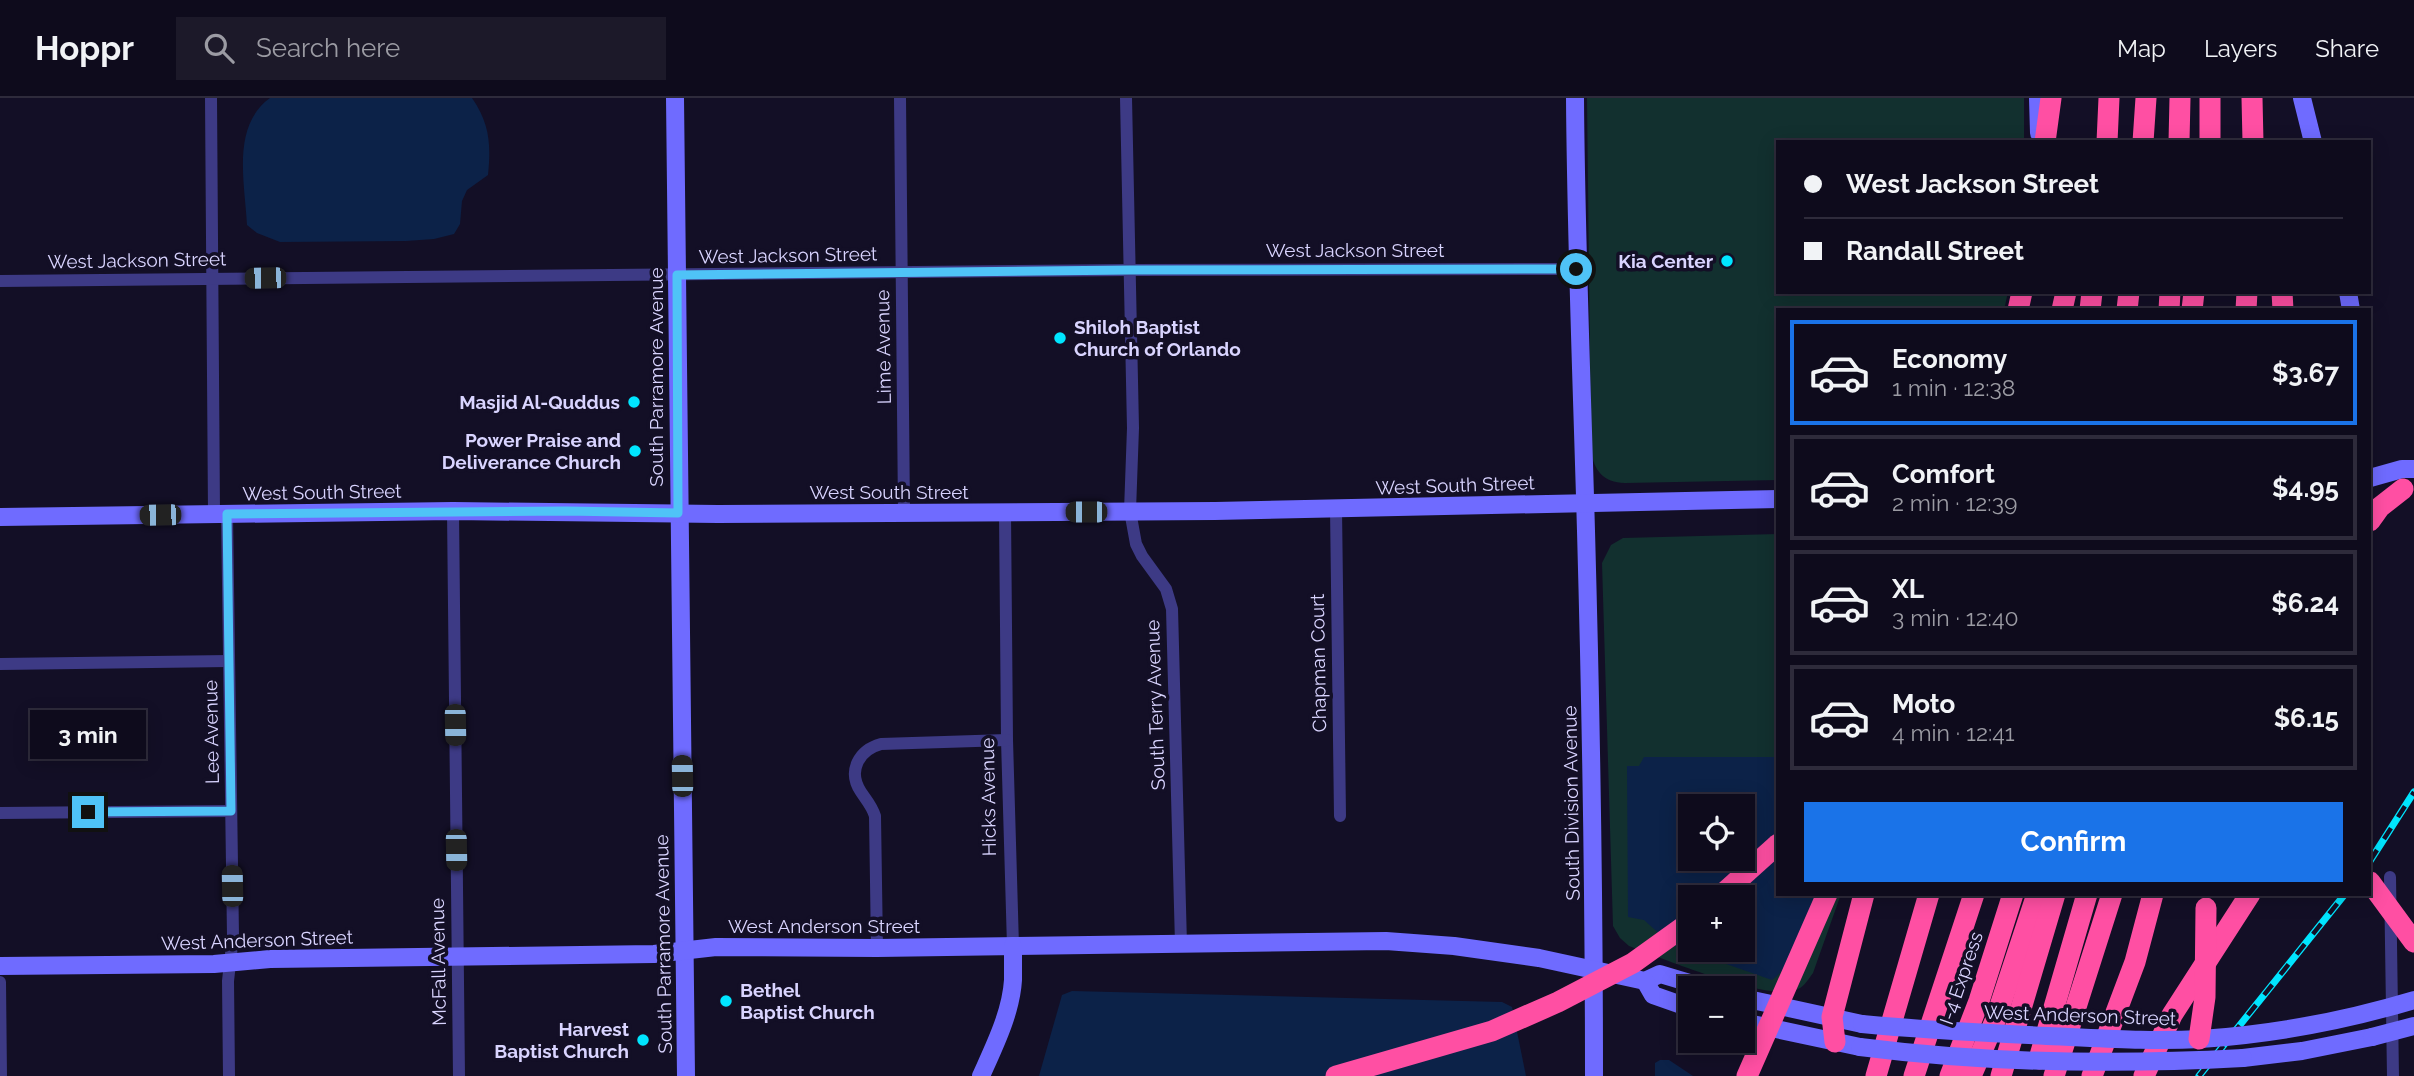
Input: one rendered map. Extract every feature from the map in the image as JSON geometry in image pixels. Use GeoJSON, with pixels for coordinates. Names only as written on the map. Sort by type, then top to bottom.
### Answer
{"type":"FeatureCollection","features":[{"type":"Feature","properties":{"kind":"highway"},"geometry":{"type":"LineString","coordinates":[[2045,140],[2050,98]]}},
{"type":"Feature","properties":{"kind":"highway"},"geometry":{"type":"LineString","coordinates":[[2143,140],[2146,106]]}},
{"type":"Feature","properties":{"kind":"highway"},"geometry":{"type":"LineString","coordinates":[[2253,106],[2253,140]]}},
{"type":"Feature","properties":{"kind":"highway"},"geometry":{"type":"LineString","coordinates":[[2253,106],[2258,140]]}},
{"type":"Feature","properties":{"kind":"highway"},"geometry":{"type":"LineString","coordinates":[[2179,107],[2179,140]]}},
{"type":"Feature","properties":{"kind":"highway"},"geometry":{"type":"LineString","coordinates":[[2210,107],[2210,140]]}},
{"type":"Feature","properties":{"kind":"highway"},"geometry":{"type":"LineString","coordinates":[[2371,520],[2389,499],[2408,489]]}},
{"type":"Feature","properties":{"kind":"highway"},"geometry":{"type":"LineString","coordinates":[[1732,885],[1776,846]]}},
{"type":"Feature","properties":{"kind":"highway"},"geometry":{"type":"LineString","coordinates":[[2380,879],[2414,942]]}},
{"type":"Feature","properties":{"kind":"highway"},"geometry":{"type":"LineString","coordinates":[[1747,1076],[1826,896]]}},
{"type":"Feature","properties":{"kind":"highway"},"geometry":{"type":"LineString","coordinates":[[1835,1042],[1832,1017],[1863,896]]}},
{"type":"Feature","properties":{"kind":"highway"},"geometry":{"type":"LineString","coordinates":[[1876,1076],[1928,896]]}},
{"type":"Feature","properties":{"kind":"highway"},"geometry":{"type":"LineString","coordinates":[[1914,1076],[1973,896]]}},
{"type":"Feature","properties":{"kind":"highway","name":"I-4 Express"},"geometry":{"type":"LineString","coordinates":[[1950,1076],[1979,1002],[2012,896]]}},
{"type":"Feature","properties":{"kind":"highway"},"geometry":{"type":"LineString","coordinates":[[1971,1076],[1995,1021],[2036,896]]}},
{"type":"Feature","properties":{"kind":"highway"},"geometry":{"type":"LineString","coordinates":[[2001,1076],[2054,896]]}},
{"type":"Feature","properties":{"kind":"highway"},"geometry":{"type":"LineString","coordinates":[[2039,1059],[2086,896]]}},
{"type":"Feature","properties":{"kind":"highway"},"geometry":{"type":"LineString","coordinates":[[2054,1076],[2111,896]]}},
{"type":"Feature","properties":{"kind":"highway"},"geometry":{"type":"LineString","coordinates":[[2092,1076],[2135,962],[2152,896]]}},
{"type":"Feature","properties":{"kind":"highway"},"geometry":{"type":"LineString","coordinates":[[2144,1076],[2172,1015],[2249,896]]}},
{"type":"Feature","properties":{"kind":"highway"},"geometry":{"type":"LineString","coordinates":[[2189,1061],[2199,1039],[2205,998],[2207,901]]}},
{"type":"Feature","properties":{"kind":"highway"},"geometry":{"type":"LineString","coordinates":[[1336,1076],[1492,1031],[1558,1002],[1633,963],[1678,931]]}},
{"type":"Feature","properties":{"kind":"main road","name":"South Parramore Avenue"},"geometry":{"type":"LineString","coordinates":[[675,98],[686,1076]]}},
{"type":"Feature","properties":{"kind":"main road"},"geometry":{"type":"LineString","coordinates":[[1575,98],[1576,269],[1585,502]]}},
{"type":"Feature","properties":{"kind":"main road"},"geometry":{"type":"LineString","coordinates":[[2038,98],[2039,140]]}},
{"type":"Feature","properties":{"kind":"main road"},"geometry":{"type":"LineString","coordinates":[[2302,98],[2312,140]]}},
{"type":"Feature","properties":{"kind":"main road"},"geometry":{"type":"LineString","coordinates":[[2371,478],[2402,469],[2414,469]]}},
{"type":"Feature","properties":{"kind":"main road"},"geometry":{"type":"LineString","coordinates":[[2371,484],[2408,489]]}},
{"type":"Feature","properties":{"kind":"main road","name":"West South Street"},"geometry":{"type":"LineString","coordinates":[[0,517],[453,511],[678,513],[1336,509],[1776,499]]}},
{"type":"Feature","properties":{"kind":"main road","name":"South Division Avenue"},"geometry":{"type":"LineString","coordinates":[[1585,502],[1594,1076]]}},
{"type":"Feature","properties":{"kind":"main road","name":"West Anderson Street"},"geometry":{"type":"LineString","coordinates":[[0,966],[654,954],[716,947],[877,948],[1386,941],[1454,946],[1527,956],[1645,981],[1660,974],[1678,979]]}},
{"type":"Feature","properties":{"kind":"main road","name":"Hicks Avenue"},"geometry":{"type":"LineString","coordinates":[[981,1076],[995,1046],[1013,983],[1013,946]]}},
{"type":"Feature","properties":{"kind":"main road","name":"West Anderson Street"},"geometry":{"type":"LineString","coordinates":[[1645,981],[1653,995],[1678,1004]]}},
{"type":"Feature","properties":{"kind":"main road","name":"West Anderson Street"},"geometry":{"type":"LineString","coordinates":[[1755,1001],[1862,1024],[1935,1031],[2147,1040],[2199,1039],[2318,1024],[2414,1000]]}},
{"type":"Feature","properties":{"kind":"main road"},"geometry":{"type":"LineString","coordinates":[[1755,1025],[1860,1047],[1942,1055],[2189,1061],[2302,1051],[2414,1026]]}},
{"type":"Feature","properties":{"kind":"street","name":"Lee Avenue"},"geometry":{"type":"LineString","coordinates":[[211,98],[220,514],[229,661],[233,944],[230,963],[229,1076]]}},
{"type":"Feature","properties":{"kind":"street","name":"Lime Avenue"},"geometry":{"type":"LineString","coordinates":[[900,98],[904,512]]}},
{"type":"Feature","properties":{"kind":"street","name":"South Terry Avenue"},"geometry":{"type":"LineString","coordinates":[[1126,98],[1133,428],[1130,511],[1136,544],[1166,589],[1172,609],[1181,944]]}},
{"type":"Feature","properties":{"kind":"street","name":"West Jackson Street"},"geometry":{"type":"LineString","coordinates":[[0,281],[1130,270],[1576,269]]}},
{"type":"Feature","properties":{"kind":"street","name":"Chapman Court"},"geometry":{"type":"LineString","coordinates":[[1336,509],[1339,816]]}},
{"type":"Feature","properties":{"kind":"street","name":"McFall Avenue"},"geometry":{"type":"LineString","coordinates":[[453,511],[459,1076]]}},
{"type":"Feature","properties":{"kind":"street","name":"Hicks Avenue"},"geometry":{"type":"LineString","coordinates":[[1005,512],[1007,740],[1013,946]]}},
{"type":"Feature","properties":{"kind":"street"},"geometry":{"type":"LineString","coordinates":[[0,664],[229,661]]}},
{"type":"Feature","properties":{"kind":"street"},"geometry":{"type":"LineString","coordinates":[[877,948],[875,816],[872,806],[859,790],[855,770],[858,760],[864,751],[873,746],[890,743],[1007,740]]}},
{"type":"Feature","properties":{"kind":"street"},"geometry":{"type":"LineString","coordinates":[[0,813],[231,811]]}},
{"type":"Feature","properties":{"kind":"street"},"geometry":{"type":"LineString","coordinates":[[2380,879],[2393,1076]]}},
{"type":"Feature","properties":{"kind":"street"},"geometry":{"type":"LineString","coordinates":[[0,982],[1,1076]]}},
{"type":"Feature","properties":{"kind":"green space"},"geometry":{"type":"Polygon","coordinates":[[[1587,98],[2024,98],[2024,140],[1776,140],[1776,294],[2008,294],[2004,308],[1776,308],[1776,480],[1617,482],[1601,474],[1594,464],[1591,450],[1587,98]]]}},
{"type":"Feature","properties":{"kind":"green space"},"geometry":{"type":"Polygon","coordinates":[[[1776,534],[1776,896],[1840,896],[1813,973],[1798,989],[1784,992],[1764,990],[1755,988],[1755,976],[1712,976],[1689,969],[1629,946],[1613,926],[1602,563],[1611,545],[1623,538],[1776,534]]]}},
{"type":"Feature","properties":{"kind":"water"},"geometry":{"type":"Polygon","coordinates":[[[270,98],[472,98],[483,117],[488,135],[488,175],[467,190],[462,201],[460,224],[454,234],[406,241],[280,242],[257,233],[247,225],[244,191],[245,139],[258,110],[270,98]]]}},
{"type":"Feature","properties":{"kind":"water"},"geometry":{"type":"Polygon","coordinates":[[[1644,757],[1776,757],[1776,896],[1814,896],[1795,952],[1781,972],[1772,980],[1721,962],[1755,962],[1755,885],[1678,885],[1678,947],[1644,920],[1628,917],[1627,766],[1639,766],[1644,757]]]}},
{"type":"Feature","properties":{"kind":"water"},"geometry":{"type":"Polygon","coordinates":[[[1072,991],[1502,1002],[1512,1007],[1526,1076],[1039,1076],[1062,995],[1072,991]]]}},
{"type":"Feature","properties":{"kind":"water"},"geometry":{"type":"Polygon","coordinates":[[[1669,1060],[1693,1076],[1655,1076],[1655,1063],[1669,1060]]]}},
{"type":"Feature","properties":{"kind":"railway"},"geometry":{"type":"LineString","coordinates":[[2371,859],[2414,792]]}},
{"type":"Feature","properties":{"kind":"railway"},"geometry":{"type":"LineString","coordinates":[[2199,1076],[2343,896]]}},
{"type":"Feature","properties":{"kind":"place","name":"Kia Center"},"geometry":{"type":"Point","coordinates":[1727,261]}},
{"type":"Feature","properties":{"kind":"place","name":"Shiloh Baptist Church of Orlando"},"geometry":{"type":"Point","coordinates":[1060,338]}},
{"type":"Feature","properties":{"kind":"place","name":"Masjid Al-Quddus"},"geometry":{"type":"Point","coordinates":[634,402]}},
{"type":"Feature","properties":{"kind":"place","name":"Power Praise and Deliverance Church"},"geometry":{"type":"Point","coordinates":[635,451]}},
{"type":"Feature","properties":{"kind":"place","name":"Bethel Baptist Church"},"geometry":{"type":"Point","coordinates":[726,1001]}},
{"type":"Feature","properties":{"kind":"place","name":"Harvest Baptist Church"},"geometry":{"type":"Point","coordinates":[643,1040]}},
{"type":"Feature","properties":{"kind":"route"},"geometry":{"type":"LineString","coordinates":[[88,812],[231,811],[227,514],[430,511],[678,513],[677,275],[1576,269]]}}]}
